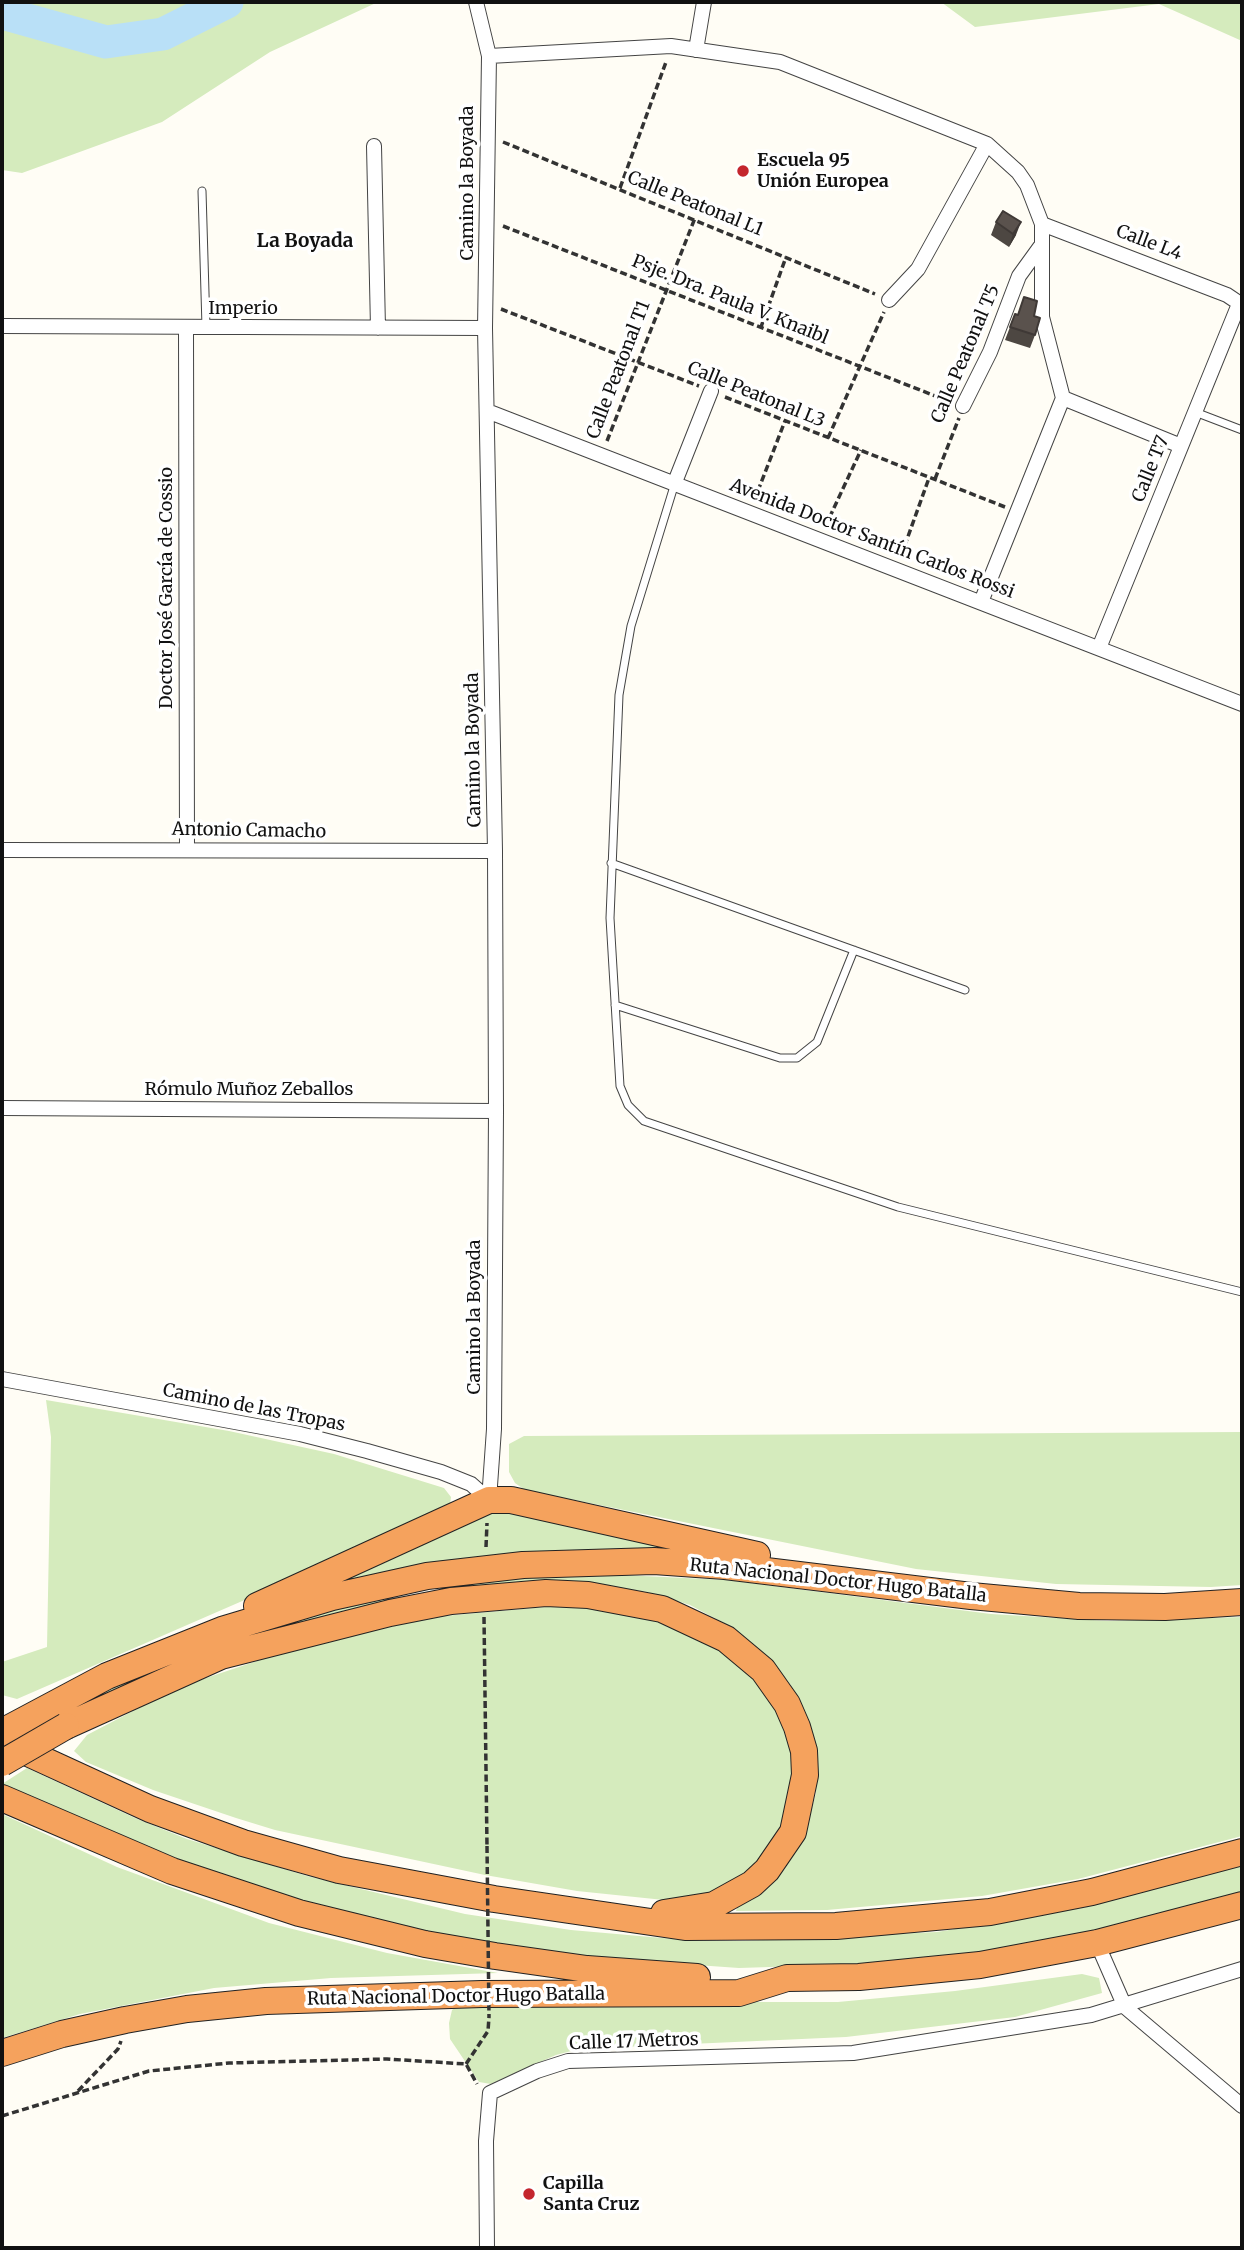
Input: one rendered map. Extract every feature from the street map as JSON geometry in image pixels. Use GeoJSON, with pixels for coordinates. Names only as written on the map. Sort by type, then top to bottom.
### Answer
{"type":"FeatureCollection","features":[{"type":"Feature","properties":{"kind":"highway"},"geometry":{"type":"LineString","coordinates":[[222,1630],[259,1605],[489,1500],[511,1500],[764,1556],[800,1573]]}},
{"type":"Feature","properties":{"kind":"highway","name":"Ruta Nacional Doctor Hugo Batalla"},"geometry":{"type":"LineString","coordinates":[[2,1732],[107,1676],[222,1630],[332,1597],[427,1576],[484,1570],[587,1562],[654,1561],[800,1573],[971,1597],[1079,1606],[1164,1607],[1242,1602]]}},
{"type":"Feature","properties":{"kind":"highway"},"geometry":{"type":"LineString","coordinates":[[2,1763],[66,1726],[221,1656],[390,1613],[483,1597],[546,1593],[587,1595],[638,1603],[685,1618],[726,1639],[763,1670],[787,1704],[797,1727],[804,1751],[803,1795],[793,1832],[767,1870],[752,1884],[714,1905],[680,1912],[608,1915]]}},
{"type":"Feature","properties":{"kind":"highway"},"geometry":{"type":"LineString","coordinates":[[2,1741],[150,1809],[276,1853],[339,1870],[424,1886],[685,1927],[748,1928],[891,1922],[1044,1902],[1157,1877],[1242,1852]]}},
{"type":"Feature","properties":{"kind":"highway"},"geometry":{"type":"LineString","coordinates":[[2,1798],[172,1871],[299,1913],[383,1934],[458,1950],[587,1969],[694,1977],[787,1978]]}},
{"type":"Feature","properties":{"kind":"highway","name":"Ruta Nacional Doctor Hugo Batalla"},"geometry":{"type":"LineString","coordinates":[[2,2053],[62,2034],[187,2009],[318,1998],[740,1993],[787,1978],[859,1977],[980,1965],[1097,1943],[1242,1905]]}},
{"type":"Feature","properties":{"kind":"street","name":"Camino la Boyada"},"geometry":{"type":"LineString","coordinates":[[476,2],[489,56],[485,328],[495,851],[496,1111],[494,1429],[489,1500]]}},
{"type":"Feature","properties":{"kind":"street"},"geometry":{"type":"LineString","coordinates":[[696,50],[704,2]]}},
{"type":"Feature","properties":{"kind":"street"},"geometry":{"type":"LineString","coordinates":[[489,56],[671,46],[780,62],[987,144],[1027,185],[1042,224],[1040,247],[1044,328],[1063,398],[981,602]]}},
{"type":"Feature","properties":{"kind":"street"},"geometry":{"type":"LineString","coordinates":[[889,300],[918,269],[987,144]]}},
{"type":"Feature","properties":{"kind":"street"},"geometry":{"type":"LineString","coordinates":[[374,146],[378,328]]}},
{"type":"Feature","properties":{"kind":"street","name":"Calle L4"},"geometry":{"type":"LineString","coordinates":[[1042,224],[1227,295],[1241,305]]}},
{"type":"Feature","properties":{"kind":"street","name":"Calle Peatonal T5"},"geometry":{"type":"LineString","coordinates":[[963,406],[990,352],[1019,276],[1040,247]]}},
{"type":"Feature","properties":{"kind":"street","name":"Calle T7"},"geometry":{"type":"LineString","coordinates":[[1099,648],[1241,305]]}},
{"type":"Feature","properties":{"kind":"street","name":"Imperio"},"geometry":{"type":"LineString","coordinates":[[2,327],[485,328]]}},
{"type":"Feature","properties":{"kind":"street","name":"Doctor José García de Cossio"},"geometry":{"type":"LineString","coordinates":[[186,328],[187,849]]}},
{"type":"Feature","properties":{"kind":"street"},"geometry":{"type":"LineString","coordinates":[[675,482],[711,391]]}},
{"type":"Feature","properties":{"kind":"street"},"geometry":{"type":"LineString","coordinates":[[1063,398],[1181,446]]}},
{"type":"Feature","properties":{"kind":"street","name":"Avenida Doctor Santín Carlos Rossi"},"geometry":{"type":"LineString","coordinates":[[488,411],[1242,704]]}},
{"type":"Feature","properties":{"kind":"street","name":"Antonio Camacho"},"geometry":{"type":"LineString","coordinates":[[2,850],[495,851]]}},
{"type":"Feature","properties":{"kind":"street","name":"Rómulo Muñoz Zeballos"},"geometry":{"type":"LineString","coordinates":[[2,1108],[496,1111]]}},
{"type":"Feature","properties":{"kind":"street","name":"Camino de las Tropas"},"geometry":{"type":"LineString","coordinates":[[2,1379],[354,1447],[441,1472],[471,1485],[489,1500]]}},
{"type":"Feature","properties":{"kind":"street"},"geometry":{"type":"LineString","coordinates":[[1097,1943],[1125,2007],[1242,2106]]}},
{"type":"Feature","properties":{"kind":"street","name":"Calle 17 Metros"},"geometry":{"type":"LineString","coordinates":[[490,2093],[568,2061],[853,2053],[1041,2025],[1125,2007],[1242,1969]]}},
{"type":"Feature","properties":{"kind":"street"},"geometry":{"type":"LineString","coordinates":[[487,2248],[486,2141],[490,2093]]}},
{"type":"Feature","properties":{"kind":"lane"},"geometry":{"type":"LineString","coordinates":[[202,191],[206,328]]}},
{"type":"Feature","properties":{"kind":"lane"},"geometry":{"type":"LineString","coordinates":[[1195,412],[1242,430]]}},
{"type":"Feature","properties":{"kind":"lane"},"geometry":{"type":"LineString","coordinates":[[675,482],[631,626],[619,695],[611,863],[620,1086],[628,1105],[644,1121],[898,1207],[1242,1292]]}},
{"type":"Feature","properties":{"kind":"lane"},"geometry":{"type":"LineString","coordinates":[[611,863],[965,990]]}},
{"type":"Feature","properties":{"kind":"lane"},"geometry":{"type":"LineString","coordinates":[[615,1005],[780,1058],[797,1058],[817,1041],[854,950]]}},
{"type":"Feature","properties":{"kind":"path"},"geometry":{"type":"LineString","coordinates":[[620,188],[671,46]]}},
{"type":"Feature","properties":{"kind":"path","name":"Calle Peatonal L1"},"geometry":{"type":"LineString","coordinates":[[488,137],[695,218],[889,300]]}},
{"type":"Feature","properties":{"kind":"path","name":"Calle Peatonal T1"},"geometry":{"type":"LineString","coordinates":[[602,454],[695,218]]}},
{"type":"Feature","properties":{"kind":"path","name":"Psje. Dra. Paula V. Knaibl"},"geometry":{"type":"LineString","coordinates":[[488,220],[963,406]]}},
{"type":"Feature","properties":{"kind":"path"},"geometry":{"type":"LineString","coordinates":[[761,327],[786,257]]}},
{"type":"Feature","properties":{"kind":"path"},"geometry":{"type":"LineString","coordinates":[[828,438],[857,366],[889,300]]}},
{"type":"Feature","properties":{"kind":"path","name":"Calle Peatonal L3"},"geometry":{"type":"LineString","coordinates":[[486,303],[1016,511]]}},
{"type":"Feature","properties":{"kind":"path","name":"Calle Peatonal T5"},"geometry":{"type":"LineString","coordinates":[[935,479],[963,406]]}},
{"type":"Feature","properties":{"kind":"path"},"geometry":{"type":"LineString","coordinates":[[749,513],[785,421]]}},
{"type":"Feature","properties":{"kind":"path"},"geometry":{"type":"LineString","coordinates":[[820,540],[861,450]]}},
{"type":"Feature","properties":{"kind":"path"},"geometry":{"type":"LineString","coordinates":[[896,568],[929,477]]}},
{"type":"Feature","properties":{"kind":"path"},"geometry":{"type":"LineString","coordinates":[[484,1570],[489,1500]]}},
{"type":"Feature","properties":{"kind":"path"},"geometry":{"type":"LineString","coordinates":[[466,2064],[488,2031],[489,2017],[483,1597]]}},
{"type":"Feature","properties":{"kind":"path"},"geometry":{"type":"LineString","coordinates":[[77,2092],[118,2049],[125,2020]]}},
{"type":"Feature","properties":{"kind":"path"},"geometry":{"type":"LineString","coordinates":[[2,2116],[149,2071],[229,2063],[387,2059],[466,2064]]}},
{"type":"Feature","properties":{"kind":"path"},"geometry":{"type":"LineString","coordinates":[[466,2064],[473,2081],[490,2093]]}},
{"type":"Feature","properties":{"kind":"green space"},"geometry":{"type":"Polygon","coordinates":[[[2,2],[378,2],[270,52],[162,122],[22,173],[2,170],[2,2]]]}},
{"type":"Feature","properties":{"kind":"green space"},"geometry":{"type":"Polygon","coordinates":[[[941,2],[1242,2],[1242,41],[1159,4],[975,27],[941,2]]]}},
{"type":"Feature","properties":{"kind":"green space"},"geometry":{"type":"Polygon","coordinates":[[[46,1400],[229,1431],[334,1454],[444,1488],[451,1497],[450,1505],[440,1515],[17,1699],[2,1695],[2,1662],[47,1647],[51,1437],[46,1400]]]}},
{"type":"Feature","properties":{"kind":"green space"},"geometry":{"type":"Polygon","coordinates":[[[1242,1432],[1242,1585],[1211,1587],[1056,1584],[916,1569],[525,1490],[515,1483],[509,1472],[509,1444],[524,1436],[1242,1432]]]}},
{"type":"Feature","properties":{"kind":"green space"},"geometry":{"type":"Polygon","coordinates":[[[498,1510],[670,1546],[669,1549],[335,1582],[498,1510]]]}},
{"type":"Feature","properties":{"kind":"green space"},"geometry":{"type":"Polygon","coordinates":[[[601,1574],[727,1580],[991,1614],[1108,1621],[1242,1617],[1242,1836],[1078,1879],[982,1896],[827,1910],[736,1911],[738,1905],[784,1870],[804,1837],[816,1793],[817,1764],[809,1723],[790,1684],[775,1665],[733,1628],[690,1605],[647,1592],[603,1585],[458,1590],[80,1707],[72,1705],[233,1638],[349,1606],[502,1579],[601,1574]]]}},
{"type":"Feature","properties":{"kind":"green space"},"geometry":{"type":"Polygon","coordinates":[[[556,1606],[606,1607],[640,1615],[704,1639],[738,1662],[766,1693],[787,1730],[795,1769],[780,1835],[748,1873],[710,1893],[664,1900],[577,1891],[485,1875],[275,1830],[153,1790],[86,1762],[74,1751],[87,1735],[179,1687],[314,1642],[444,1616],[556,1606]]]}},
{"type":"Feature","properties":{"kind":"green space"},"geometry":{"type":"Polygon","coordinates":[[[27,1768],[187,1839],[307,1876],[465,1914],[571,1930],[685,1940],[741,1941],[937,1932],[1082,1908],[1242,1866],[1242,1892],[1087,1933],[980,1952],[864,1964],[739,1968],[625,1960],[529,1949],[386,1924],[302,1901],[177,1860],[2,1784],[27,1768]]]}},
{"type":"Feature","properties":{"kind":"green space"},"geometry":{"type":"Polygon","coordinates":[[[2,1814],[117,1867],[269,1923],[387,1953],[498,1973],[331,1978],[214,1988],[80,2014],[2,2038],[2,1814]]]}},
{"type":"Feature","properties":{"kind":"green space"},"geometry":{"type":"Polygon","coordinates":[[[1082,1974],[1099,1978],[1102,1993],[1015,2017],[846,2037],[579,2049],[556,2055],[491,2084],[479,2082],[450,2039],[452,2010],[462,2002],[838,2002],[955,1991],[1082,1974]]]}},
{"type":"Feature","properties":{"kind":"building"},"geometry":{"type":"Polygon","coordinates":[[[1003,211],[1021,222],[1013,234],[996,222],[1003,211]]]}},
{"type":"Feature","properties":{"kind":"building"},"geometry":{"type":"Polygon","coordinates":[[[1024,297],[1037,301],[1034,316],[1040,318],[1035,335],[1010,327],[1015,314],[1018,315],[1024,297]]]}},
{"type":"Feature","properties":{"kind":"waterway"},"geometry":{"type":"LineString","coordinates":[[2,13],[106,42],[163,34],[227,2]]}},
{"type":"Feature","properties":{"kind":"place","name":"Escuela 95 Unión Europea"},"geometry":{"type":"Point","coordinates":[743,171]}},
{"type":"Feature","properties":{"kind":"place","name":"Capilla Santa Cruz"},"geometry":{"type":"Point","coordinates":[529,2194]}},
{"type":"Feature","properties":{"kind":"district","name":"La Boyada"},"geometry":{"type":"Point","coordinates":[305,242]}}]}
